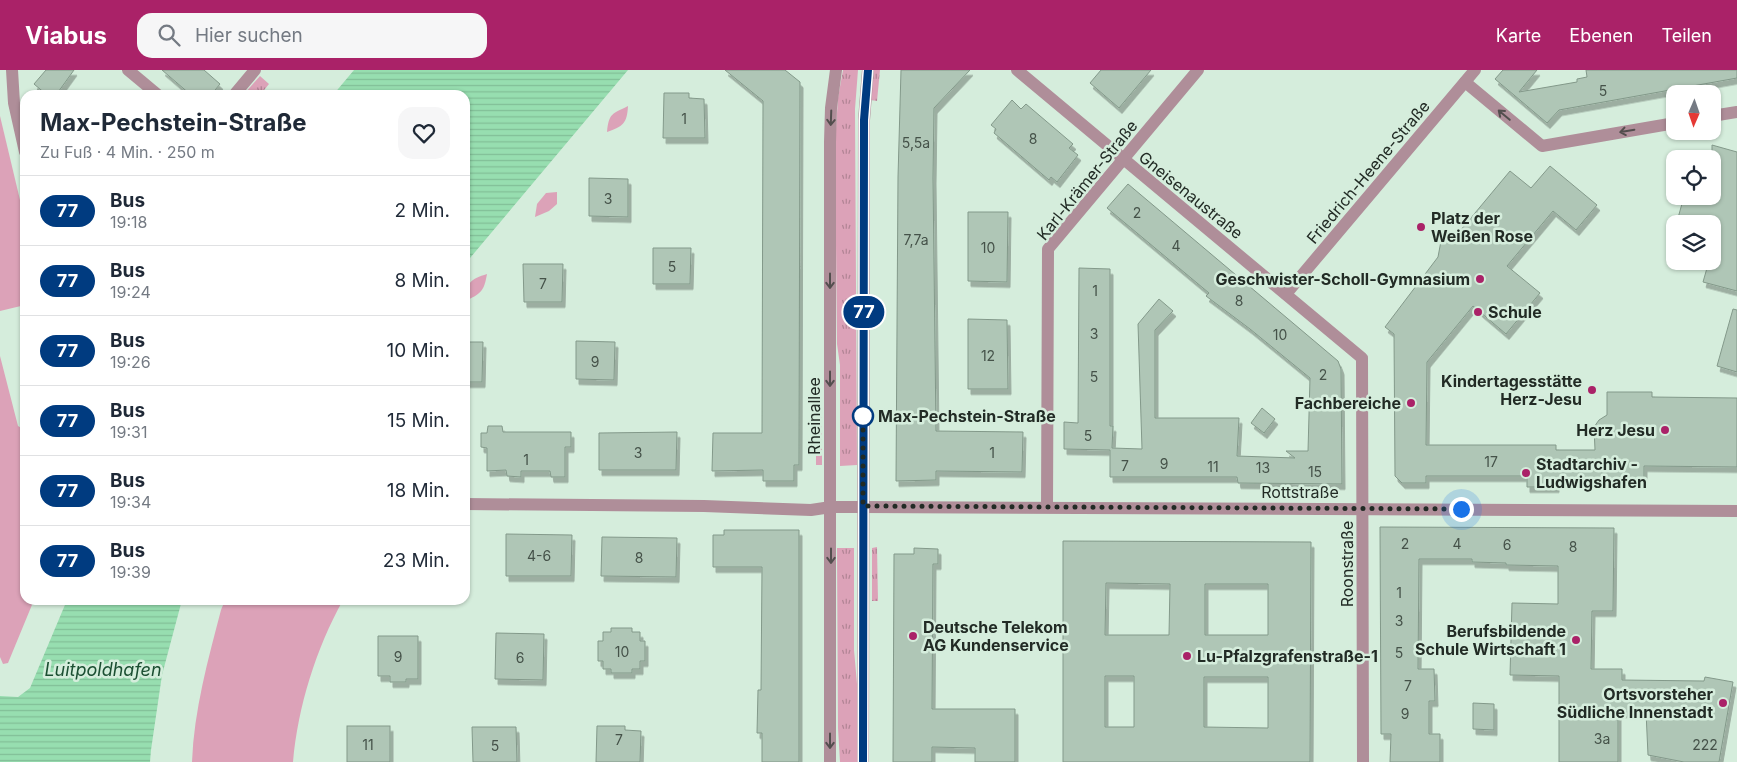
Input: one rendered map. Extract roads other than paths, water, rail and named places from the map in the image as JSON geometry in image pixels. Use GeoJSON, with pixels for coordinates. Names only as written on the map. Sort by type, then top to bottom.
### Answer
{"type":"FeatureCollection","features":[{"type":"Feature","properties":{"kind":"street"},"geometry":{"type":"LineString","coordinates":[[12,70],[14,103],[20,130]]}},
{"type":"Feature","properties":{"kind":"street"},"geometry":{"type":"LineString","coordinates":[[128,70],[152,90]]}},
{"type":"Feature","properties":{"kind":"street"},"geometry":{"type":"LineString","coordinates":[[238,90],[255,70]]}},
{"type":"Feature","properties":{"kind":"street","name":"Rheinallee"},"geometry":{"type":"LineString","coordinates":[[830,762],[830,142],[831,108],[836,70]]}},
{"type":"Feature","properties":{"kind":"street"},"geometry":{"type":"LineString","coordinates":[[863,762],[864,120],[868,70]]}},
{"type":"Feature","properties":{"kind":"street","name":"Gneisenaustraße"},"geometry":{"type":"LineString","coordinates":[[1017,70],[1323,324]]}},
{"type":"Feature","properties":{"kind":"street","name":"Karl-Krämer-Straße"},"geometry":{"type":"LineString","coordinates":[[1047,508],[1048,249],[1198,70]]}},
{"type":"Feature","properties":{"kind":"street","name":"Friedrich-Heene-Straße"},"geometry":{"type":"LineString","coordinates":[[1286,294],[1475,70]]}},
{"type":"Feature","properties":{"kind":"street"},"geometry":{"type":"LineString","coordinates":[[1465,82],[1542,146],[1666,125]]}},
{"type":"Feature","properties":{"kind":"street"},"geometry":{"type":"LineString","coordinates":[[1721,115],[1737,112]]}},
{"type":"Feature","properties":{"kind":"street","name":"Roonstraße"},"geometry":{"type":"LineString","coordinates":[[1323,324],[1362,358],[1363,762]]}},
{"type":"Feature","properties":{"kind":"street"},"geometry":{"type":"LineString","coordinates":[[470,504],[704,506],[811,510],[863,506]]}},
{"type":"Feature","properties":{"kind":"street","name":"Rottstraße"},"geometry":{"type":"LineString","coordinates":[[863,506],[1737,511]]}},
{"type":"Feature","properties":{"kind":"water"},"geometry":{"type":"Polygon","coordinates":[[[354,70],[628,70],[470,258],[470,90],[337,90],[354,70]]]}},
{"type":"Feature","properties":{"kind":"water","name":"Luitpoldhafen"},"geometry":{"type":"Polygon","coordinates":[[[65,605],[181,605],[162,675],[150,762],[0,762],[0,696],[18,697],[30,688],[65,605]]]}},
{"type":"Feature","properties":{"kind":"place","name":"Platz der Weißen Rose"},"geometry":{"type":"Point","coordinates":[1421,227]}},
{"type":"Feature","properties":{"kind":"place","name":"Geschwister-Scholl-Gymnasium"},"geometry":{"type":"Point","coordinates":[1480,279]}},
{"type":"Feature","properties":{"kind":"place","name":"Schule"},"geometry":{"type":"Point","coordinates":[1478,312]}},
{"type":"Feature","properties":{"kind":"place","name":"Kindertagesstätte Herz-Jesu"},"geometry":{"type":"Point","coordinates":[1592,390]}},
{"type":"Feature","properties":{"kind":"place","name":"Fachbereiche"},"geometry":{"type":"Point","coordinates":[1411,403]}},
{"type":"Feature","properties":{"kind":"place","name":"Max-Pechstein-Straße"},"geometry":{"type":"Point","coordinates":[863,416]}},
{"type":"Feature","properties":{"kind":"place","name":"Herz Jesu"},"geometry":{"type":"Point","coordinates":[1665,430]}},
{"type":"Feature","properties":{"kind":"place","name":"Stadtarchiv - Ludwigshafen"},"geometry":{"type":"Point","coordinates":[1526,473]}},
{"type":"Feature","properties":{"kind":"place","name":"Deutsche Telekom AG Kundenservice"},"geometry":{"type":"Point","coordinates":[913,636]}},
{"type":"Feature","properties":{"kind":"place","name":"Berufsbildende Schule Wirtschaft 1"},"geometry":{"type":"Point","coordinates":[1576,640]}},
{"type":"Feature","properties":{"kind":"place","name":"Lu-Pfalzgrafenstraße-1"},"geometry":{"type":"Point","coordinates":[1187,656]}},
{"type":"Feature","properties":{"kind":"place","name":"Ortsvorsteher Südliche Innenstadt"},"geometry":{"type":"Point","coordinates":[1723,703]}}]}
